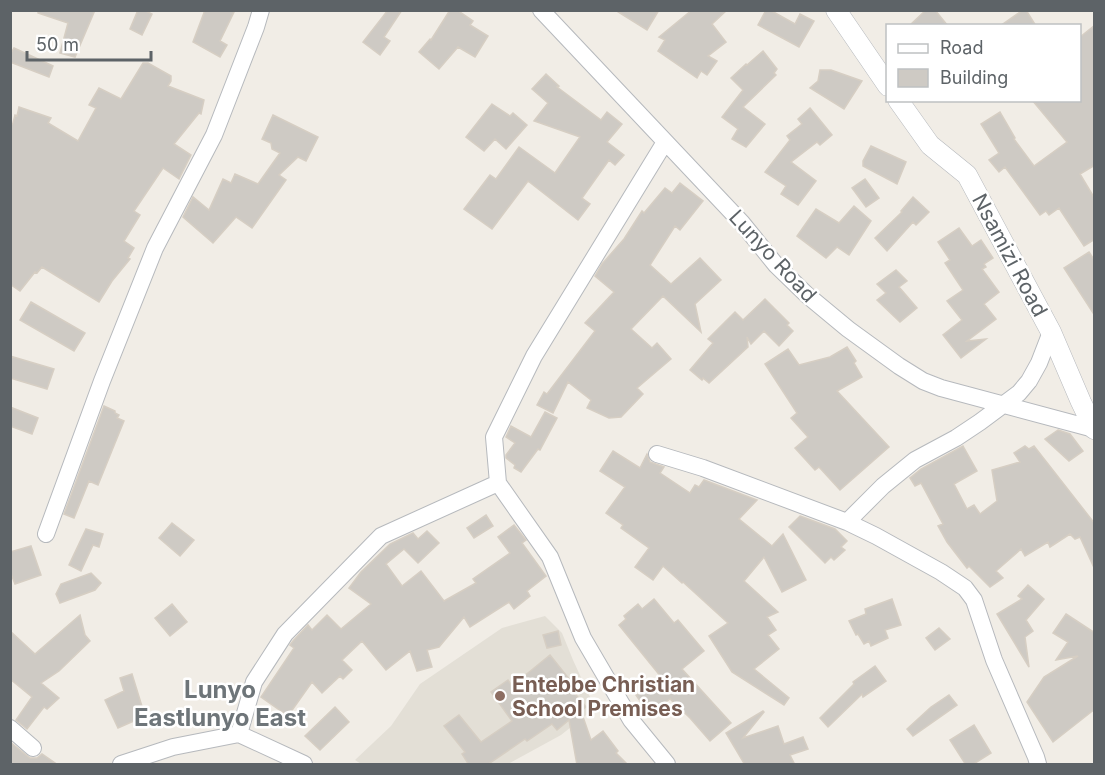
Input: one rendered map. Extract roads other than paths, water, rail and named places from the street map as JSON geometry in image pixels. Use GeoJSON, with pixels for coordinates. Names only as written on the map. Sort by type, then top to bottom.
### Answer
{"type":"FeatureCollection","features":[{"type":"Feature","properties":{"kind":"street"},"geometry":{"type":"LineString","coordinates":[[46,534],[102,381],[155,248],[214,135],[261,10]]}},
{"type":"Feature","properties":{"kind":"street","name":"Lunyo Road"},"geometry":{"type":"LineString","coordinates":[[541,10],[742,223],[776,265],[807,296],[848,329],[923,381],[941,388],[1095,429]]}},
{"type":"Feature","properties":{"kind":"street"},"geometry":{"type":"LineString","coordinates":[[836,10],[886,83]]}},
{"type":"Feature","properties":{"kind":"street","name":"Nsamizi Road"},"geometry":{"type":"LineString","coordinates":[[899,102],[930,146],[967,175],[1051,333],[1095,429]]}},
{"type":"Feature","properties":{"kind":"street"},"geometry":{"type":"LineString","coordinates":[[665,142],[534,356],[494,437],[498,483],[550,557],[583,638],[631,720],[667,765]]}},
{"type":"Feature","properties":{"kind":"street"},"geometry":{"type":"LineString","coordinates":[[847,522],[883,486],[915,460],[956,438],[1019,393],[1039,363],[1051,333]]}},
{"type":"Feature","properties":{"kind":"street"},"geometry":{"type":"LineString","coordinates":[[657,454],[703,468],[847,522],[941,572],[964,588],[974,600],[994,660],[1038,765]]}},
{"type":"Feature","properties":{"kind":"street"},"geometry":{"type":"LineString","coordinates":[[239,734],[254,682],[285,634],[381,536],[498,483]]}},
{"type":"Feature","properties":{"kind":"street"},"geometry":{"type":"LineString","coordinates":[[10,728],[33,748]]}},
{"type":"Feature","properties":{"kind":"street"},"geometry":{"type":"LineString","coordinates":[[121,765],[173,747],[239,734],[304,765]]}},
{"type":"Feature","properties":{"kind":"place","name":"Entebbe Christian School Premises"},"geometry":{"type":"Point","coordinates":[500,696]}},
{"type":"Feature","properties":{"kind":"district","name":"Lunyo Eastlunyo East"},"geometry":{"type":"Point","coordinates":[220,703]}}]}
